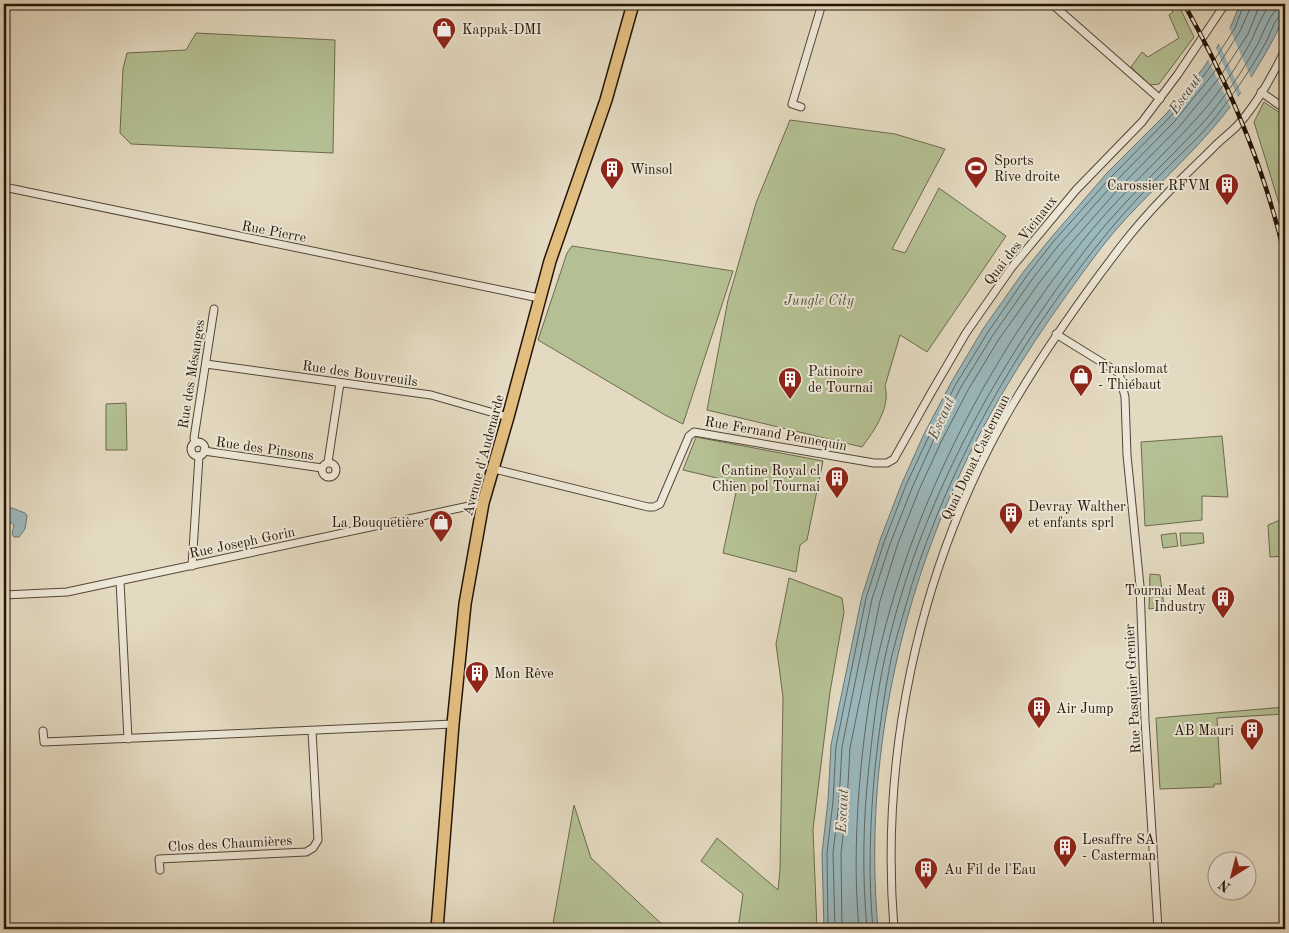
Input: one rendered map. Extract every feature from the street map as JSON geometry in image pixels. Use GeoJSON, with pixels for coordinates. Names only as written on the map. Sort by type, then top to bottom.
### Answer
{"type":"FeatureCollection","features":[{"type":"Feature","properties":{"kind":"main road","name":"Avenue d'Audenarde"},"geometry":{"type":"LineString","coordinates":[[437,929],[465,604],[483,503],[556,241],[606,100],[633,4]]}},
{"type":"Feature","properties":{"kind":"street"},"geometry":{"type":"LineString","coordinates":[[801,107],[792,104],[822,4]]}},
{"type":"Feature","properties":{"kind":"street"},"geometry":{"type":"LineString","coordinates":[[1052,4],[1160,99]]}},
{"type":"Feature","properties":{"kind":"street","name":"Quai des Vicinaux"},"geometry":{"type":"LineString","coordinates":[[894,460],[966,333],[1012,267],[1076,190],[1142,122],[1178,74],[1225,4]]}},
{"type":"Feature","properties":{"kind":"street","name":"Quai Donat Casterman"},"geometry":{"type":"LineString","coordinates":[[894,929],[891,887],[892,818],[897,749],[922,622],[953,529],[966,497],[1002,424],[1056,334],[1122,245],[1153,207],[1237,125],[1261,92],[1285,50]]}},
{"type":"Feature","properties":{"kind":"street"},"geometry":{"type":"LineString","coordinates":[[1261,92],[1285,109]]}},
{"type":"Feature","properties":{"kind":"street","name":"Rue Pierre"},"geometry":{"type":"LineString","coordinates":[[4,187],[539,298]]}},
{"type":"Feature","properties":{"kind":"street","name":"Rue des Mésanges"},"geometry":{"type":"LineString","coordinates":[[201,453],[194,454],[192,451],[195,443],[194,438],[214,309]]}},
{"type":"Feature","properties":{"kind":"street","name":"Rue Pasquier Grenier"},"geometry":{"type":"LineString","coordinates":[[1056,334],[1119,372],[1125,397],[1127,455],[1140,586],[1144,720],[1158,929]]}},
{"type":"Feature","properties":{"kind":"street","name":"Rue des Bouvreuils"},"geometry":{"type":"LineString","coordinates":[[206,364],[431,395],[508,417]]}},
{"type":"Feature","properties":{"kind":"street"},"geometry":{"type":"LineString","coordinates":[[328,462],[336,468],[334,475],[329,477],[325,476],[322,468],[328,462],[340,383]]}},
{"type":"Feature","properties":{"kind":"street","name":"Rue Fernand Pennequin"},"geometry":{"type":"LineString","coordinates":[[494,469],[654,507],[660,504],[689,436],[694,432],[874,463],[894,460]]}},
{"type":"Feature","properties":{"kind":"street","name":"Rue des Mésanges"},"geometry":{"type":"LineString","coordinates":[[192,566],[203,444],[195,443]]}},
{"type":"Feature","properties":{"kind":"street","name":"Rue des Pinsons"},"geometry":{"type":"LineString","coordinates":[[201,453],[322,468]]}},
{"type":"Feature","properties":{"kind":"street","name":"Rue Joseph Gorin"},"geometry":{"type":"LineString","coordinates":[[4,595],[68,592],[483,503]]}},
{"type":"Feature","properties":{"kind":"street"},"geometry":{"type":"LineString","coordinates":[[120,581],[128,739]]}},
{"type":"Feature","properties":{"kind":"street"},"geometry":{"type":"LineString","coordinates":[[43,731],[44,742],[454,724]]}},
{"type":"Feature","properties":{"kind":"street","name":"Clos des Chaumières"},"geometry":{"type":"LineString","coordinates":[[160,870],[159,859],[306,852],[313,848],[318,840],[312,731]]}},
{"type":"Feature","properties":{"kind":"green space"},"geometry":{"type":"Polygon","coordinates":[[[1166,4],[1178,4],[1194,37],[1159,84],[1150,85],[1131,67],[1142,52],[1148,57],[1179,38],[1169,15],[1173,12],[1166,4]]]}},
{"type":"Feature","properties":{"kind":"green space"},"geometry":{"type":"Polygon","coordinates":[[[196,33],[335,40],[333,153],[131,144],[120,133],[123,69],[127,53],[186,50],[196,33]]]}},
{"type":"Feature","properties":{"kind":"green space"},"geometry":{"type":"Polygon","coordinates":[[[1264,102],[1280,113],[1279,125],[1285,128],[1285,223],[1254,122],[1264,102]]]}},
{"type":"Feature","properties":{"kind":"green space","name":"Jungle City"},"geometry":{"type":"Polygon","coordinates":[[[790,120],[895,134],[945,149],[892,249],[905,253],[939,188],[1006,236],[927,352],[900,335],[885,386],[886,402],[884,410],[862,447],[707,410],[728,300],[756,203],[790,120]]]}},
{"type":"Feature","properties":{"kind":"green space"},"geometry":{"type":"Polygon","coordinates":[[[572,246],[733,271],[683,424],[538,340],[567,253],[572,246]]]}},
{"type":"Feature","properties":{"kind":"green space"},"geometry":{"type":"Polygon","coordinates":[[[126,403],[127,450],[106,450],[106,404],[126,403]]]}},
{"type":"Feature","properties":{"kind":"green space"},"geometry":{"type":"Polygon","coordinates":[[[1222,436],[1228,497],[1202,496],[1202,520],[1145,526],[1141,442],[1222,436]]]}},
{"type":"Feature","properties":{"kind":"green space"},"geometry":{"type":"Polygon","coordinates":[[[696,437],[823,461],[807,540],[800,545],[796,572],[723,553],[738,483],[683,470],[696,437]]]}},
{"type":"Feature","properties":{"kind":"green space"},"geometry":{"type":"Polygon","coordinates":[[[1285,518],[1285,556],[1270,557],[1268,525],[1285,518]]]}},
{"type":"Feature","properties":{"kind":"green space"},"geometry":{"type":"Polygon","coordinates":[[[1176,533],[1178,546],[1163,548],[1161,535],[1176,533]]]}},
{"type":"Feature","properties":{"kind":"green space"},"geometry":{"type":"Polygon","coordinates":[[[1180,533],[1203,533],[1204,543],[1181,546],[1180,533]]]}},
{"type":"Feature","properties":{"kind":"green space"},"geometry":{"type":"Polygon","coordinates":[[[1150,574],[1160,575],[1164,607],[1149,609],[1150,574]]]}},
{"type":"Feature","properties":{"kind":"green space"},"geometry":{"type":"Polygon","coordinates":[[[789,578],[842,598],[844,612],[830,692],[813,829],[817,929],[738,929],[743,894],[701,861],[717,838],[778,890],[783,697],[776,644],[789,578]]]}},
{"type":"Feature","properties":{"kind":"green space"},"geometry":{"type":"Polygon","coordinates":[[[1285,707],[1285,714],[1217,718],[1221,784],[1214,784],[1214,787],[1160,789],[1156,718],[1285,707]]]}},
{"type":"Feature","properties":{"kind":"green space"},"geometry":{"type":"Polygon","coordinates":[[[574,805],[591,858],[667,929],[552,929],[574,805]]]}},
{"type":"Feature","properties":{"kind":"water","name":"Escaut"},"geometry":{"type":"Polygon","coordinates":[[[1240,4],[1285,4],[1280,26],[1263,58],[1243,90],[1220,119],[1199,144],[1114,232],[1067,294],[1034,342],[1004,391],[976,441],[949,498],[927,557],[908,617],[893,678],[882,740],[876,803],[875,866],[878,929],[824,929],[822,853],[828,801],[831,745],[862,596],[880,540],[902,483],[924,434],[952,381],[983,329],[1024,271],[1107,173],[1166,114],[1182,95],[1204,67],[1231,26],[1240,4]]]}},
{"type":"Feature","properties":{"kind":"water"},"geometry":{"type":"Polygon","coordinates":[[[12,508],[25,513],[27,516],[25,529],[19,537],[14,537],[12,534],[14,525],[5,518],[7,509],[12,508]]]}},
{"type":"Feature","properties":{"kind":"pier"},"geometry":{"type":"Polygon","coordinates":[[[1228,25],[1252,80],[1242,95],[1218,41],[1228,25]]]}},
{"type":"Feature","properties":{"kind":"pier"},"geometry":{"type":"Polygon","coordinates":[[[1215,46],[1239,99],[1232,110],[1207,57],[1215,46]]]}},
{"type":"Feature","properties":{"kind":"railway"},"geometry":{"type":"LineString","coordinates":[[1184,4],[1216,64],[1244,127],[1267,191],[1285,257]]}},
{"type":"Feature","properties":{"kind":"place","name":"Kappak-DMI"},"geometry":{"type":"Point","coordinates":[444,50]}},
{"type":"Feature","properties":{"kind":"place","name":"Sports Rive droite"},"geometry":{"type":"Point","coordinates":[976,189]}},
{"type":"Feature","properties":{"kind":"place","name":"Winsol"},"geometry":{"type":"Point","coordinates":[612,190]}},
{"type":"Feature","properties":{"kind":"place","name":"Carossier RFVM"},"geometry":{"type":"Point","coordinates":[1227,206]}},
{"type":"Feature","properties":{"kind":"place","name":"Translomat - Thiébaut"},"geometry":{"type":"Point","coordinates":[1081,397]}},
{"type":"Feature","properties":{"kind":"place","name":"Patinoire de Tournai"},"geometry":{"type":"Point","coordinates":[790,400]}},
{"type":"Feature","properties":{"kind":"place","name":"Cantine Royal cl Chien pol Tournai"},"geometry":{"type":"Point","coordinates":[837,499]}},
{"type":"Feature","properties":{"kind":"place","name":"Devray Walther et enfants sprl"},"geometry":{"type":"Point","coordinates":[1011,535]}},
{"type":"Feature","properties":{"kind":"place","name":"La Bouquetière"},"geometry":{"type":"Point","coordinates":[441,543]}},
{"type":"Feature","properties":{"kind":"place","name":"Tournai Meat Industry"},"geometry":{"type":"Point","coordinates":[1223,619]}},
{"type":"Feature","properties":{"kind":"place","name":"Mon Rêve"},"geometry":{"type":"Point","coordinates":[477,694]}},
{"type":"Feature","properties":{"kind":"place","name":"Air Jump"},"geometry":{"type":"Point","coordinates":[1039,729]}},
{"type":"Feature","properties":{"kind":"place","name":"AB Mauri"},"geometry":{"type":"Point","coordinates":[1252,751]}},
{"type":"Feature","properties":{"kind":"place","name":"Lesaffre SA - Casterman"},"geometry":{"type":"Point","coordinates":[1065,868]}},
{"type":"Feature","properties":{"kind":"place","name":"Au Fil de l'Eau"},"geometry":{"type":"Point","coordinates":[926,890]}}]}
